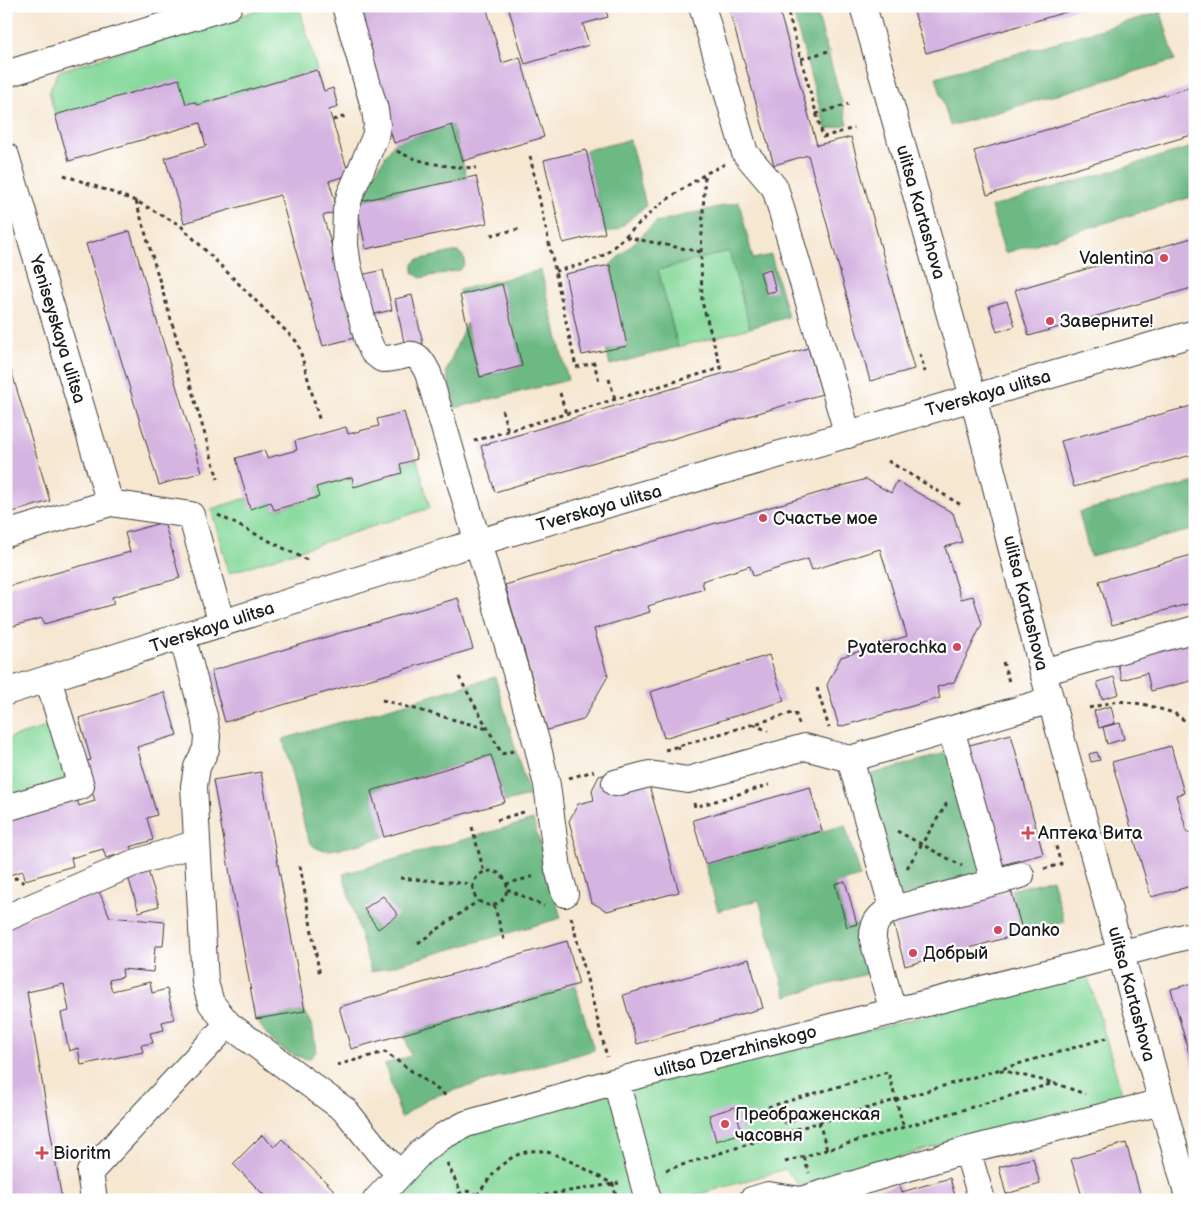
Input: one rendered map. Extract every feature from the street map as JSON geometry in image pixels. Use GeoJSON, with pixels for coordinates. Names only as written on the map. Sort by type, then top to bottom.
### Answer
{"type":"FeatureCollection","features":[{"type":"Feature","properties":{"kind":"street"},"geometry":{"type":"LineString","coordinates":[[6,74],[229,6]]}},
{"type":"Feature","properties":{"kind":"street"},"geometry":{"type":"LineString","coordinates":[[345,6],[375,110],[377,125],[375,137],[350,195],[346,210],[345,245],[348,266],[368,341],[373,352],[382,359],[414,355],[422,360],[428,373],[537,744],[547,785],[558,869],[558,906]]}},
{"type":"Feature","properties":{"kind":"street"},"geometry":{"type":"LineString","coordinates":[[702,6],[745,153],[775,188],[848,435]]}},
{"type":"Feature","properties":{"kind":"street","name":"ulitsa Kartashova"},"geometry":{"type":"LineString","coordinates":[[863,6],[973,397],[1043,672],[1120,954],[1162,1102],[1187,1167],[1188,1200]]}},
{"type":"Feature","properties":{"kind":"street","name":"Yeniseyskaya ulitsa"},"geometry":{"type":"LineString","coordinates":[[6,156],[110,503]]}},
{"type":"Feature","properties":{"kind":"street","name":"Tverskaya ulitsa"},"geometry":{"type":"LineString","coordinates":[[6,692],[478,542],[1195,333]]}},
{"type":"Feature","properties":{"kind":"street"},"geometry":{"type":"LineString","coordinates":[[6,534],[110,503],[191,515],[222,624]]}},
{"type":"Feature","properties":{"kind":"street"},"geometry":{"type":"LineString","coordinates":[[1043,672],[1195,629]]}},
{"type":"Feature","properties":{"kind":"street"},"geometry":{"type":"LineString","coordinates":[[182,636],[204,716],[207,736],[206,749],[197,767],[194,786],[205,982],[211,1002],[228,1024],[346,1111],[378,1151],[400,1174]]}},
{"type":"Feature","properties":{"kind":"street"},"geometry":{"type":"LineString","coordinates":[[6,808],[81,786],[48,679]]}},
{"type":"Feature","properties":{"kind":"street"},"geometry":{"type":"LineString","coordinates":[[609,776],[649,774],[688,780],[805,747],[850,759],[1051,700]]}},
{"type":"Feature","properties":{"kind":"street"},"geometry":{"type":"LineString","coordinates":[[951,729],[994,882]]}},
{"type":"Feature","properties":{"kind":"street"},"geometry":{"type":"LineString","coordinates":[[850,759],[891,902],[885,912],[879,917],[873,932],[892,1012]]}},
{"type":"Feature","properties":{"kind":"street"},"geometry":{"type":"LineString","coordinates":[[6,918],[131,864],[197,843]]}},
{"type":"Feature","properties":{"kind":"street"},"geometry":{"type":"LineString","coordinates":[[891,902],[1022,875]]}},
{"type":"Feature","properties":{"kind":"street","name":"ulitsa Dzerzhinskogo"},"geometry":{"type":"LineString","coordinates":[[376,1200],[421,1152],[442,1136],[466,1124],[616,1081],[1195,934]]}},
{"type":"Feature","properties":{"kind":"street"},"geometry":{"type":"LineString","coordinates":[[94,1200],[90,1172],[228,1024]]}},
{"type":"Feature","properties":{"kind":"street"},"geometry":{"type":"LineString","coordinates":[[616,1081],[648,1200]]}},
{"type":"Feature","properties":{"kind":"street"},"geometry":{"type":"LineString","coordinates":[[752,1200],[768,1195],[801,1200],[967,1150],[1162,1102]]}},
{"type":"Feature","properties":{"kind":"street"},"geometry":{"type":"LineString","coordinates":[[967,1150],[982,1200]]}},
{"type":"Feature","properties":{"kind":"path"},"geometry":{"type":"LineString","coordinates":[[786,6],[823,137],[854,128]]}},
{"type":"Feature","properties":{"kind":"path"},"geometry":{"type":"LineString","coordinates":[[801,59],[832,50]]}},
{"type":"Feature","properties":{"kind":"path"},"geometry":{"type":"LineString","coordinates":[[816,114],[848,104]]}},
{"type":"Feature","properties":{"kind":"path"},"geometry":{"type":"LineString","coordinates":[[333,120],[346,116]]}},
{"type":"Feature","properties":{"kind":"path"},"geometry":{"type":"LineString","coordinates":[[375,137],[399,152],[424,161],[448,167],[476,168]]}},
{"type":"Feature","properties":{"kind":"path"},"geometry":{"type":"LineString","coordinates":[[555,271],[581,265],[606,254],[659,205],[705,174],[745,153]]}},
{"type":"Feature","properties":{"kind":"path"},"geometry":{"type":"LineString","coordinates":[[530,156],[576,367],[594,363],[599,382]]}},
{"type":"Feature","properties":{"kind":"path"},"geometry":{"type":"LineString","coordinates":[[470,442],[721,368],[702,302],[701,252],[705,174]]}},
{"type":"Feature","properties":{"kind":"path"},"geometry":{"type":"LineString","coordinates":[[64,175],[136,201],[180,225],[298,343],[320,422]]}},
{"type":"Feature","properties":{"kind":"path"},"geometry":{"type":"LineString","coordinates":[[136,201],[218,479]]}},
{"type":"Feature","properties":{"kind":"path"},"geometry":{"type":"LineString","coordinates":[[491,235],[519,228]]}},
{"type":"Feature","properties":{"kind":"path"},"geometry":{"type":"LineString","coordinates":[[626,236],[701,252]]}},
{"type":"Feature","properties":{"kind":"path"},"geometry":{"type":"LineString","coordinates":[[920,354],[925,372]]}},
{"type":"Feature","properties":{"kind":"path"},"geometry":{"type":"LineString","coordinates":[[609,379],[615,399]]}},
{"type":"Feature","properties":{"kind":"path"},"geometry":{"type":"LineString","coordinates":[[560,393],[566,414]]}},
{"type":"Feature","properties":{"kind":"path"},"geometry":{"type":"LineString","coordinates":[[502,410],[508,431]]}},
{"type":"Feature","properties":{"kind":"path"},"geometry":{"type":"LineString","coordinates":[[888,461],[961,505]]}},
{"type":"Feature","properties":{"kind":"path"},"geometry":{"type":"LineString","coordinates":[[215,514],[307,560]]}},
{"type":"Feature","properties":{"kind":"path"},"geometry":{"type":"LineString","coordinates":[[1003,662],[1010,685]]}},
{"type":"Feature","properties":{"kind":"path"},"geometry":{"type":"LineString","coordinates":[[459,677],[502,754],[537,744]]}},
{"type":"Feature","properties":{"kind":"path"},"geometry":{"type":"LineString","coordinates":[[817,688],[829,730]]}},
{"type":"Feature","properties":{"kind":"path"},"geometry":{"type":"LineString","coordinates":[[382,700],[488,729]]}},
{"type":"Feature","properties":{"kind":"path"},"geometry":{"type":"LineString","coordinates":[[1089,708],[1117,701],[1143,704],[1174,713],[1195,728]]}},
{"type":"Feature","properties":{"kind":"path"},"geometry":{"type":"LineString","coordinates":[[659,752],[795,712],[805,747]]}},
{"type":"Feature","properties":{"kind":"path"},"geometry":{"type":"LineString","coordinates":[[547,785],[609,776]]}},
{"type":"Feature","properties":{"kind":"path"},"geometry":{"type":"LineString","coordinates":[[891,902],[922,844],[964,776]]}},
{"type":"Feature","properties":{"kind":"path"},"geometry":{"type":"LineString","coordinates":[[497,820],[529,810]]}},
{"type":"Feature","properties":{"kind":"path"},"geometry":{"type":"LineString","coordinates":[[866,814],[994,882]]}},
{"type":"Feature","properties":{"kind":"path"},"geometry":{"type":"LineString","coordinates":[[472,827],[484,872]]}},
{"type":"Feature","properties":{"kind":"path"},"geometry":{"type":"LineString","coordinates":[[1055,843],[1061,864]]}},
{"type":"Feature","properties":{"kind":"path"},"geometry":{"type":"LineString","coordinates":[[300,866],[320,976]]}},
{"type":"Feature","properties":{"kind":"path"},"geometry":{"type":"LineString","coordinates":[[484,872],[500,874],[506,884],[507,889],[504,899],[494,905],[488,906],[478,901],[474,896],[473,884],[479,875],[484,872]]}},
{"type":"Feature","properties":{"kind":"path"},"geometry":{"type":"LineString","coordinates":[[506,884],[538,875]]}},
{"type":"Feature","properties":{"kind":"path"},"geometry":{"type":"LineString","coordinates":[[400,878],[473,884]]}},
{"type":"Feature","properties":{"kind":"path"},"geometry":{"type":"LineString","coordinates":[[507,889],[558,906],[571,919],[607,1057]]}},
{"type":"Feature","properties":{"kind":"path"},"geometry":{"type":"LineString","coordinates":[[418,943],[478,901]]}},
{"type":"Feature","properties":{"kind":"path"},"geometry":{"type":"LineString","coordinates":[[494,905],[505,943]]}},
{"type":"Feature","properties":{"kind":"path"},"geometry":{"type":"LineString","coordinates":[[659,1172],[818,1122],[1110,1037]]}},
{"type":"Feature","properties":{"kind":"path"},"geometry":{"type":"LineString","coordinates":[[337,1065],[385,1052],[448,1097]]}},
{"type":"Feature","properties":{"kind":"path"},"geometry":{"type":"LineString","coordinates":[[999,1070],[1088,1095]]}},
{"type":"Feature","properties":{"kind":"path"},"geometry":{"type":"LineString","coordinates":[[768,1107],[888,1072],[904,1128]]}},
{"type":"Feature","properties":{"kind":"path"},"geometry":{"type":"LineString","coordinates":[[784,1162],[1054,1084]]}},
{"type":"Feature","properties":{"kind":"path"},"geometry":{"type":"LineString","coordinates":[[818,1122],[826,1150]]}},
{"type":"Feature","properties":{"kind":"path"},"geometry":{"type":"LineString","coordinates":[[477,1195],[501,1166],[517,1155],[529,1151],[542,1151],[555,1155],[613,1184],[617,1200]]}},
{"type":"Feature","properties":{"kind":"path"},"geometry":{"type":"LineString","coordinates":[[804,1157],[809,1174]]}},
{"type":"Feature","properties":{"kind":"path"},"geometry":{"type":"LineString","coordinates":[[445,1160],[460,1192]]}},
{"type":"Feature","properties":{"kind":"path"},"geometry":{"type":"LineString","coordinates":[[513,1200],[622,1183]]}},
{"type":"Feature","properties":{"kind":"path"},"geometry":{"type":"LineString","coordinates":[[453,1200],[460,1192],[470,1191],[481,1200]]}},
{"type":"Feature","properties":{"kind":"green space"},"geometry":{"type":"Polygon","coordinates":[[[272,6],[299,6],[317,70],[197,105],[195,102],[55,115],[49,92],[59,71],[272,6]]]}},
{"type":"Feature","properties":{"kind":"green space"},"geometry":{"type":"Polygon","coordinates":[[[791,6],[815,6],[848,124],[826,130],[791,6]]]}},
{"type":"Feature","properties":{"kind":"green space"},"geometry":{"type":"Polygon","coordinates":[[[1161,12],[1175,60],[950,126],[936,77],[1161,12]]]}},
{"type":"Feature","properties":{"kind":"green space"},"geometry":{"type":"Polygon","coordinates":[[[452,125],[467,178],[356,202],[394,143],[452,125]]]}},
{"type":"Feature","properties":{"kind":"green space"},"geometry":{"type":"Polygon","coordinates":[[[630,140],[646,206],[617,230],[605,233],[586,150],[630,140]]]}},
{"type":"Feature","properties":{"kind":"green space"},"geometry":{"type":"Polygon","coordinates":[[[1195,146],[1195,196],[1005,253],[991,207],[1195,146]]]}},
{"type":"Feature","properties":{"kind":"green space"},"geometry":{"type":"Polygon","coordinates":[[[739,202],[753,259],[771,255],[788,317],[750,328],[729,251],[658,270],[678,347],[610,365],[606,350],[626,346],[610,265],[656,222],[739,202]]]}},
{"type":"Feature","properties":{"kind":"green space"},"geometry":{"type":"Polygon","coordinates":[[[730,251],[750,328],[678,347],[658,270],[730,251]]]}},
{"type":"Feature","properties":{"kind":"green space"},"geometry":{"type":"Polygon","coordinates":[[[459,252],[465,259],[464,265],[460,270],[420,278],[413,272],[413,264],[417,260],[459,252]]]}},
{"type":"Feature","properties":{"kind":"green space"},"geometry":{"type":"Polygon","coordinates":[[[541,270],[568,380],[455,408],[446,372],[466,323],[480,377],[522,366],[502,285],[460,295],[459,290],[541,270]]]}},
{"type":"Feature","properties":{"kind":"green space"},"geometry":{"type":"Polygon","coordinates":[[[417,459],[430,508],[229,573],[211,509],[247,498],[250,508],[271,502],[274,510],[319,497],[316,487],[352,477],[355,487],[402,473],[400,464],[417,459]]]}},
{"type":"Feature","properties":{"kind":"green space"},"geometry":{"type":"Polygon","coordinates":[[[1195,482],[1195,529],[1090,556],[1079,512],[1195,482]]]}},
{"type":"Feature","properties":{"kind":"green space"},"geometry":{"type":"Polygon","coordinates":[[[495,677],[529,796],[505,802],[491,755],[371,791],[384,837],[350,847],[331,850],[323,850],[313,845],[306,832],[283,739],[495,677]]]}},
{"type":"Feature","properties":{"kind":"green space"},"geometry":{"type":"Polygon","coordinates":[[[53,725],[70,780],[13,798],[6,775],[6,739],[53,725]]]}},
{"type":"Feature","properties":{"kind":"green space"},"geometry":{"type":"Polygon","coordinates":[[[950,752],[984,873],[899,897],[865,776],[950,752]]]}},
{"type":"Feature","properties":{"kind":"green space"},"geometry":{"type":"Polygon","coordinates":[[[533,820],[561,918],[371,972],[343,874],[533,820]]]}},
{"type":"Feature","properties":{"kind":"green space"},"geometry":{"type":"Polygon","coordinates":[[[845,825],[860,877],[835,884],[847,927],[857,924],[870,973],[786,996],[759,900],[718,911],[705,864],[845,825]]]}},
{"type":"Feature","properties":{"kind":"green space"},"geometry":{"type":"Polygon","coordinates":[[[1052,879],[1064,922],[1023,933],[1011,890],[1052,879]]]}},
{"type":"Feature","properties":{"kind":"green space"},"geometry":{"type":"Polygon","coordinates":[[[1087,973],[1124,1101],[964,1138],[799,1186],[786,1169],[690,1197],[690,1200],[391,1200],[428,1159],[476,1131],[620,1091],[783,1053],[1087,973]]]}},
{"type":"Feature","properties":{"kind":"green space"},"geometry":{"type":"Polygon","coordinates":[[[575,985],[594,1050],[428,1098],[401,1118],[385,1064],[411,1056],[404,1034],[575,985]]]}},
{"type":"Feature","properties":{"kind":"green space"},"geometry":{"type":"Polygon","coordinates":[[[305,1011],[313,1029],[316,1052],[309,1059],[291,1054],[278,1046],[266,1034],[256,1019],[305,1011]]]}},
{"type":"Feature","properties":{"kind":"building"},"geometry":{"type":"Polygon","coordinates":[[[389,6],[486,6],[502,63],[520,57],[544,137],[463,161],[452,125],[394,143],[356,16],[389,6]]]}},
{"type":"Feature","properties":{"kind":"building"},"geometry":{"type":"Polygon","coordinates":[[[508,6],[604,6],[608,17],[583,24],[589,45],[525,64],[508,6]]]}},
{"type":"Feature","properties":{"kind":"building"},"geometry":{"type":"Polygon","coordinates":[[[728,6],[778,6],[817,145],[851,137],[914,369],[870,381],[808,155],[774,165],[728,6]]]}},
{"type":"Feature","properties":{"kind":"building"},"geometry":{"type":"Polygon","coordinates":[[[920,6],[1083,7],[926,53],[913,8],[920,6]]]}},
{"type":"Feature","properties":{"kind":"building"},"geometry":{"type":"Polygon","coordinates":[[[317,70],[324,91],[333,88],[338,107],[329,110],[349,175],[329,181],[338,211],[323,216],[358,337],[323,346],[280,195],[184,223],[165,158],[206,146],[200,123],[69,161],[55,115],[179,79],[186,104],[195,102],[197,105],[317,70]]]}},
{"type":"Feature","properties":{"kind":"building"},"geometry":{"type":"Polygon","coordinates":[[[1195,86],[1195,134],[987,195],[974,151],[1195,86]]]}},
{"type":"Feature","properties":{"kind":"building"},"geometry":{"type":"Polygon","coordinates":[[[586,150],[605,233],[563,243],[544,160],[586,150]]]}},
{"type":"Feature","properties":{"kind":"building"},"geometry":{"type":"Polygon","coordinates":[[[476,176],[487,223],[366,249],[356,202],[476,176]]]}},
{"type":"Feature","properties":{"kind":"building"},"geometry":{"type":"Polygon","coordinates":[[[130,231],[202,472],[159,485],[86,244],[130,231]]]}},
{"type":"Feature","properties":{"kind":"building"},"geometry":{"type":"Polygon","coordinates":[[[1195,237],[1195,287],[1029,336],[1015,290],[1195,237]]]}},
{"type":"Feature","properties":{"kind":"building"},"geometry":{"type":"Polygon","coordinates":[[[610,265],[627,346],[582,355],[565,274],[610,265]]]}},
{"type":"Feature","properties":{"kind":"building"},"geometry":{"type":"Polygon","coordinates":[[[770,269],[776,291],[766,293],[760,272],[770,269]]]}},
{"type":"Feature","properties":{"kind":"building"},"geometry":{"type":"Polygon","coordinates":[[[383,270],[392,310],[366,316],[357,276],[383,270]]]}},
{"type":"Feature","properties":{"kind":"building"},"geometry":{"type":"Polygon","coordinates":[[[502,284],[522,366],[480,377],[460,295],[502,284]]]}},
{"type":"Feature","properties":{"kind":"building"},"geometry":{"type":"Polygon","coordinates":[[[412,295],[423,344],[405,347],[395,299],[412,295]]]}},
{"type":"Feature","properties":{"kind":"building"},"geometry":{"type":"Polygon","coordinates":[[[1007,301],[1015,326],[997,332],[989,306],[1007,301]]]}},
{"type":"Feature","properties":{"kind":"building"},"geometry":{"type":"Polygon","coordinates":[[[808,348],[822,394],[495,492],[481,446],[808,348]]]}},
{"type":"Feature","properties":{"kind":"building"},"geometry":{"type":"Polygon","coordinates":[[[6,353],[50,501],[13,512],[6,487],[6,353]]]}},
{"type":"Feature","properties":{"kind":"building"},"geometry":{"type":"Polygon","coordinates":[[[1195,405],[1195,454],[1074,487],[1061,441],[1195,405]]]}},
{"type":"Feature","properties":{"kind":"building"},"geometry":{"type":"Polygon","coordinates":[[[404,412],[417,459],[400,464],[402,473],[354,487],[352,477],[316,487],[319,497],[274,510],[271,502],[250,509],[236,458],[264,450],[267,458],[297,450],[295,441],[346,427],[348,434],[379,426],[377,419],[404,412]]]}},
{"type":"Feature","properties":{"kind":"building"},"geometry":{"type":"Polygon","coordinates":[[[866,479],[891,493],[897,481],[953,513],[962,542],[945,547],[961,599],[973,596],[982,624],[954,682],[937,687],[940,698],[839,727],[827,685],[841,657],[907,636],[880,549],[812,570],[808,559],[753,576],[750,566],[702,581],[704,589],[648,606],[650,612],[594,629],[608,676],[583,720],[547,730],[505,585],[866,479]]]}},
{"type":"Feature","properties":{"kind":"building"},"geometry":{"type":"Polygon","coordinates":[[[164,522],[180,578],[112,597],[114,604],[44,624],[42,618],[6,628],[6,587],[130,552],[125,533],[164,522]]]}},
{"type":"Feature","properties":{"kind":"building"},"geometry":{"type":"Polygon","coordinates":[[[1195,554],[1195,602],[1112,625],[1099,581],[1195,554]]]}},
{"type":"Feature","properties":{"kind":"building"},"geometry":{"type":"Polygon","coordinates":[[[458,598],[473,649],[225,722],[211,671],[458,598]]]}},
{"type":"Feature","properties":{"kind":"building"},"geometry":{"type":"Polygon","coordinates":[[[1195,638],[1195,680],[1151,691],[1147,673],[1122,680],[1116,658],[1195,638]]]}},
{"type":"Feature","properties":{"kind":"building"},"geometry":{"type":"Polygon","coordinates":[[[769,655],[784,701],[664,738],[650,692],[769,655]]]}},
{"type":"Feature","properties":{"kind":"building"},"geometry":{"type":"Polygon","coordinates":[[[1114,677],[1119,694],[1102,699],[1097,682],[1114,677]]]}},
{"type":"Feature","properties":{"kind":"building"},"geometry":{"type":"Polygon","coordinates":[[[164,692],[177,735],[137,747],[157,815],[147,818],[153,840],[130,847],[131,851],[106,858],[103,849],[71,858],[73,866],[25,880],[23,871],[6,876],[6,820],[77,799],[79,806],[95,801],[83,762],[91,760],[79,718],[164,692]]]}},
{"type":"Feature","properties":{"kind":"building"},"geometry":{"type":"Polygon","coordinates":[[[1111,706],[1115,723],[1099,728],[1094,711],[1111,706]]]}},
{"type":"Feature","properties":{"kind":"building"},"geometry":{"type":"Polygon","coordinates":[[[1120,723],[1124,739],[1107,744],[1103,727],[1120,723]]]}},
{"type":"Feature","properties":{"kind":"building"},"geometry":{"type":"Polygon","coordinates":[[[1011,734],[1043,854],[998,866],[966,746],[1011,734]]]}},
{"type":"Feature","properties":{"kind":"building"},"geometry":{"type":"Polygon","coordinates":[[[1171,746],[1184,793],[1176,795],[1187,833],[1195,830],[1195,885],[1151,897],[1112,762],[1171,746]]]}},
{"type":"Feature","properties":{"kind":"building"},"geometry":{"type":"Polygon","coordinates":[[[1097,752],[1100,760],[1091,762],[1089,754],[1097,752]]]}},
{"type":"Feature","properties":{"kind":"building"},"geometry":{"type":"Polygon","coordinates":[[[491,755],[505,802],[384,837],[371,791],[491,755]]]}},
{"type":"Feature","properties":{"kind":"building"},"geometry":{"type":"Polygon","coordinates":[[[261,772],[305,1011],[256,1019],[213,780],[261,772]]]}},
{"type":"Feature","properties":{"kind":"building"},"geometry":{"type":"Polygon","coordinates":[[[612,773],[649,785],[679,892],[607,911],[591,902],[569,821],[578,804],[594,800],[592,790],[599,776],[612,773]]]}},
{"type":"Feature","properties":{"kind":"building"},"geometry":{"type":"Polygon","coordinates":[[[810,787],[822,831],[705,864],[693,820],[810,787]]]}},
{"type":"Feature","properties":{"kind":"building"},"geometry":{"type":"Polygon","coordinates":[[[148,871],[159,906],[139,912],[128,877],[148,871]]]}},
{"type":"Feature","properties":{"kind":"building"},"geometry":{"type":"Polygon","coordinates":[[[845,881],[857,924],[847,927],[835,884],[845,881]]]}},
{"type":"Feature","properties":{"kind":"building"},"geometry":{"type":"Polygon","coordinates":[[[98,889],[110,917],[165,922],[163,946],[155,946],[153,972],[122,969],[123,977],[109,980],[112,991],[150,982],[152,993],[167,989],[174,1019],[162,1022],[164,1030],[150,1033],[153,1043],[141,1045],[143,1052],[81,1065],[78,1048],[69,1051],[61,1013],[69,1011],[64,984],[27,992],[62,1200],[6,1200],[6,927],[98,889]]]}},
{"type":"Feature","properties":{"kind":"building"},"geometry":{"type":"Polygon","coordinates":[[[1011,890],[1023,933],[905,966],[893,922],[1011,890]]]}},
{"type":"Feature","properties":{"kind":"building"},"geometry":{"type":"Polygon","coordinates":[[[383,896],[398,915],[378,929],[364,909],[383,896]]]}},
{"type":"Feature","properties":{"kind":"building"},"geometry":{"type":"Polygon","coordinates":[[[567,941],[579,984],[351,1049],[339,1007],[567,941]]]}},
{"type":"Feature","properties":{"kind":"building"},"geometry":{"type":"Polygon","coordinates":[[[749,959],[763,1008],[637,1044],[623,995],[749,959]]]}},
{"type":"Feature","properties":{"kind":"building"},"geometry":{"type":"Polygon","coordinates":[[[1195,983],[1195,1071],[1194,1071],[1171,989],[1195,983]]]}},
{"type":"Feature","properties":{"kind":"building","name":"Преображенская часовня"},"geometry":{"type":"Polygon","coordinates":[[[735,1107],[742,1133],[716,1141],[709,1115],[735,1107]]]}},
{"type":"Feature","properties":{"kind":"building"},"geometry":{"type":"Polygon","coordinates":[[[262,1135],[274,1147],[282,1139],[334,1190],[324,1200],[269,1200],[233,1164],[262,1135]]]}},
{"type":"Feature","properties":{"kind":"building"},"geometry":{"type":"Polygon","coordinates":[[[1126,1143],[1142,1200],[1083,1200],[1071,1159],[1126,1143]]]}},
{"type":"Feature","properties":{"kind":"building"},"geometry":{"type":"Polygon","coordinates":[[[1033,1158],[1040,1184],[1006,1194],[999,1167],[1033,1158]]]}},
{"type":"Feature","properties":{"kind":"building"},"geometry":{"type":"Polygon","coordinates":[[[950,1178],[956,1200],[869,1200],[867,1193],[899,1184],[902,1192],[950,1178]]]}},
{"type":"Feature","properties":{"kind":"place","name":"Valentina"},"geometry":{"type":"Point","coordinates":[1164,258]}},
{"type":"Feature","properties":{"kind":"place","name":"Заверните!"},"geometry":{"type":"Point","coordinates":[1050,321]}},
{"type":"Feature","properties":{"kind":"place","name":"Счастье мое"},"geometry":{"type":"Point","coordinates":[763,518]}},
{"type":"Feature","properties":{"kind":"place","name":"Pyaterochka"},"geometry":{"type":"Point","coordinates":[957,647]}},
{"type":"Feature","properties":{"kind":"place","name":"Аптека Вита"},"geometry":{"type":"Point","coordinates":[1028,833]}},
{"type":"Feature","properties":{"kind":"place","name":"Danko"},"geometry":{"type":"Point","coordinates":[998,930]}},
{"type":"Feature","properties":{"kind":"place","name":"Добрый"},"geometry":{"type":"Point","coordinates":[913,953]}},
{"type":"Feature","properties":{"kind":"place","name":"Преображенская часовня"},"geometry":{"type":"Point","coordinates":[725,1124]}},
{"type":"Feature","properties":{"kind":"place","name":"Bioritm"},"geometry":{"type":"Point","coordinates":[42,1153]}}]}
